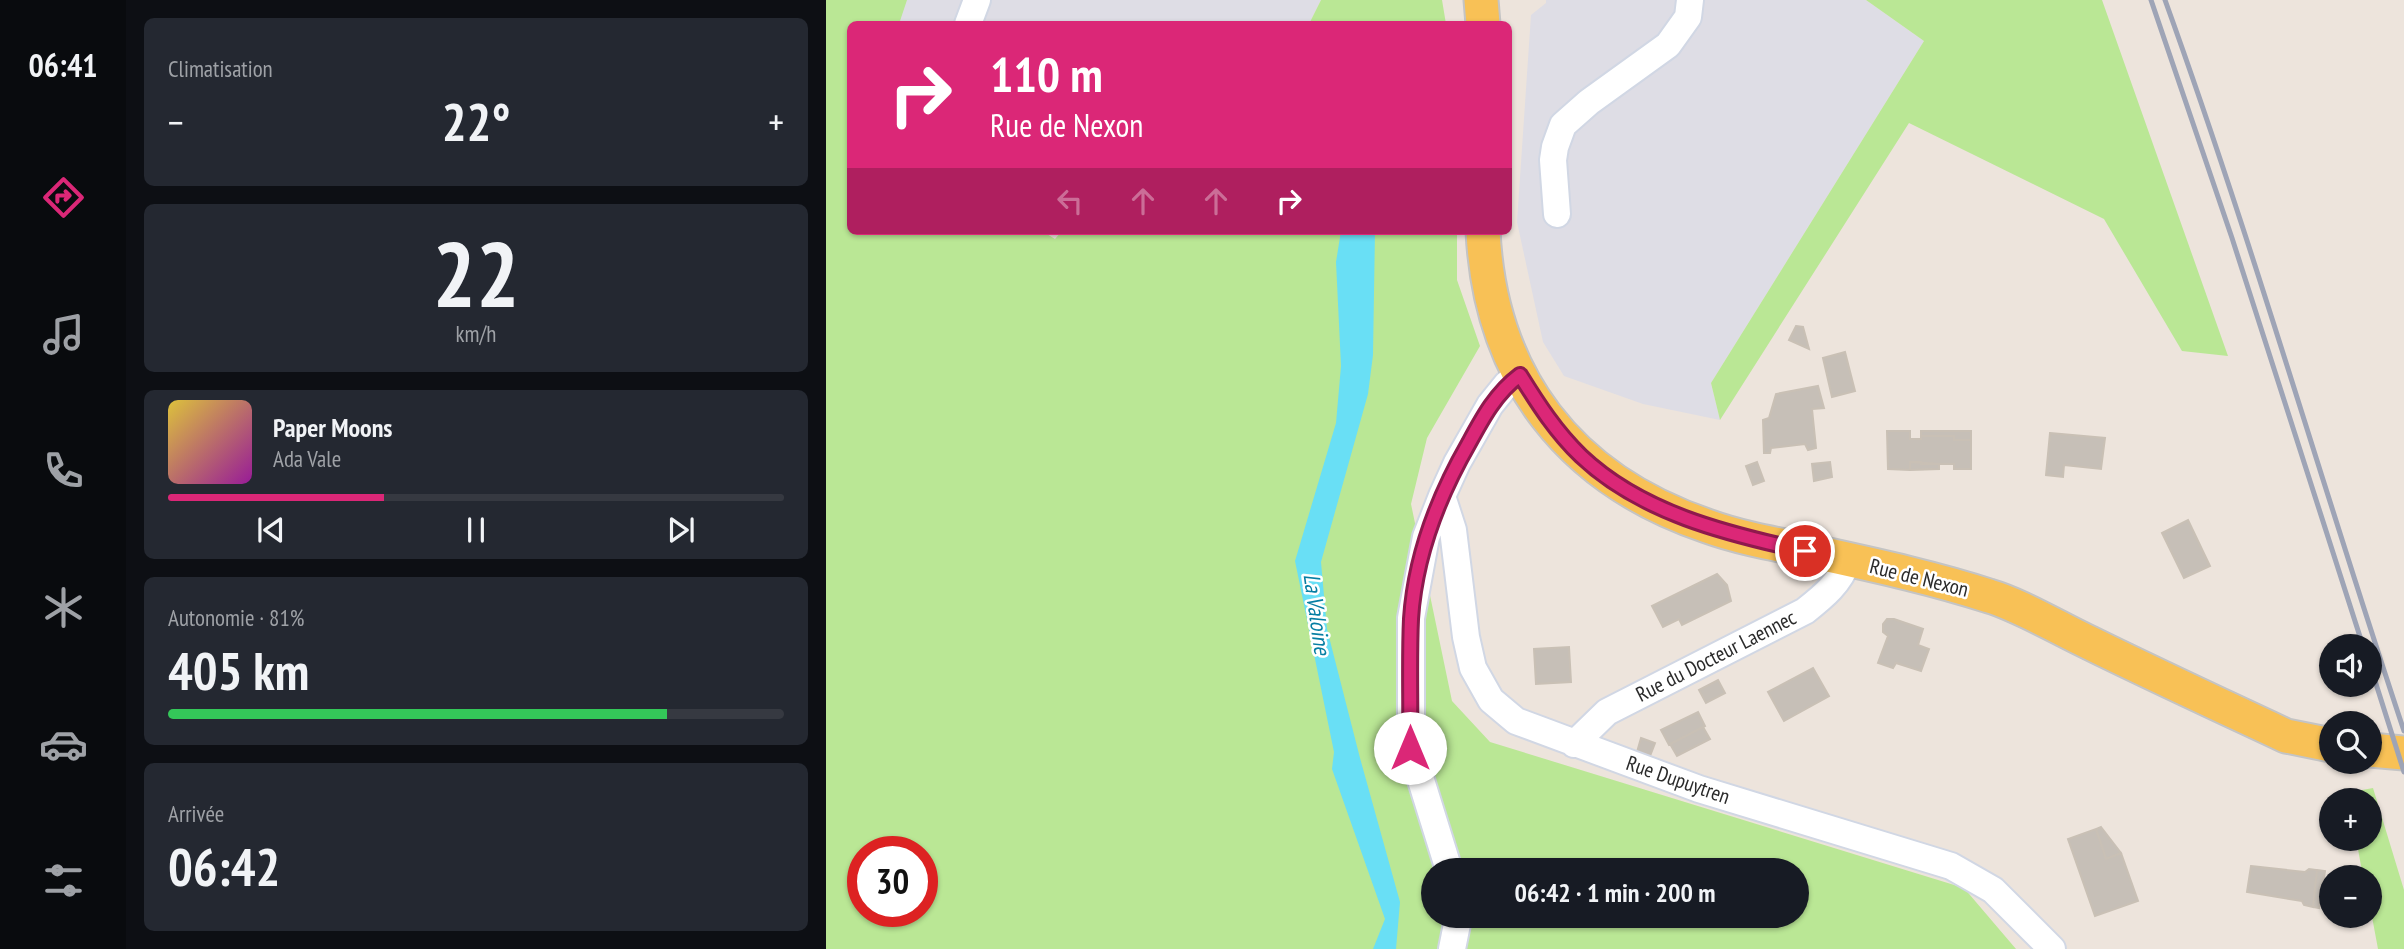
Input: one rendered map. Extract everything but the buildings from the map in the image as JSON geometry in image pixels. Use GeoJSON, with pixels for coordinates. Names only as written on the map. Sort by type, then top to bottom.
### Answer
{"type":"FeatureCollection","features":[{"type":"Feature","properties":{"kind":"main road"},"geometry":{"type":"LineString","coordinates":[[1480,0],[1483,21]]}},
{"type":"Feature","properties":{"kind":"main road","name":"Rue de Nexon"},"geometry":{"type":"LineString","coordinates":[[1483,235],[1491,299],[1503,338],[1520,375],[1541,410],[1561,435],[1583,457],[1615,482],[1660,507],[1707,526],[1992,596],[2286,736],[2319,743]]}},
{"type":"Feature","properties":{"kind":"main road"},"geometry":{"type":"LineString","coordinates":[[2382,751],[2404,753]]}},
{"type":"Feature","properties":{"kind":"street"},"geometry":{"type":"LineString","coordinates":[[969,21],[977,0]]}},
{"type":"Feature","properties":{"kind":"street"},"geometry":{"type":"LineString","coordinates":[[1557,214],[1553,160],[1563,125],[1589,102],[1668,45],[1688,17],[1690,0]]}},
{"type":"Feature","properties":{"kind":"street"},"geometry":{"type":"LineString","coordinates":[[1445,858],[1410,748],[1411,618],[1426,537],[1442,496],[1457,463],[1490,405],[1507,384],[1520,375]]}},
{"type":"Feature","properties":{"kind":"street","name":"Rue Dupuytren"},"geometry":{"type":"LineString","coordinates":[[1442,496],[1453,530],[1466,637],[1473,668],[1491,700],[1516,721],[1699,789],[1951,866],[1993,890],[2052,949]]}},
{"type":"Feature","properties":{"kind":"street","name":"Rue du Docteur Laennec"},"geometry":{"type":"LineString","coordinates":[[1574,744],[1607,712],[1805,611],[1830,590],[1843,574],[1848,560]]}},
{"type":"Feature","properties":{"kind":"street"},"geometry":{"type":"LineString","coordinates":[[1452,949],[1456,928]]}},
{"type":"Feature","properties":{"kind":"shaded area"},"geometry":{"type":"Polygon","coordinates":[[[906,0],[1321,0],[1310,21],[898,21],[906,0]]]}},
{"type":"Feature","properties":{"kind":"shaded area"},"geometry":{"type":"Polygon","coordinates":[[[1546,0],[1866,0],[1924,41],[1711,383],[1720,420],[1643,404],[1564,376],[1543,342],[1517,222],[1531,15],[1546,3],[1546,0]]]}},
{"type":"Feature","properties":{"kind":"green space"},"geometry":{"type":"Polygon","coordinates":[[[826,0],[907,0],[900,21],[847,21],[847,235],[1048,235],[1055,239],[1058,235],[1457,235],[1457,280],[1480,346],[1427,438],[1411,504],[1452,701],[1490,742],[1964,888],[2016,949],[826,949],[826,0]]]}},
{"type":"Feature","properties":{"kind":"green space"},"geometry":{"type":"Polygon","coordinates":[[[1321,0],[1442,0],[1446,21],[1310,21],[1321,0]]]}},
{"type":"Feature","properties":{"kind":"green space"},"geometry":{"type":"Polygon","coordinates":[[[1866,0],[2102,0],[2228,356],[2182,351],[2104,219],[1909,123],[1720,420],[1711,383],[1924,41],[1866,0]]]}},
{"type":"Feature","properties":{"kind":"green space"},"geometry":{"type":"Polygon","coordinates":[[[2382,818],[2404,890],[2404,949],[2378,949],[2374,928],[2382,928],[2382,865],[2361,865],[2358,851],[2382,851],[2382,818]]]}},
{"type":"Feature","properties":{"kind":"water","name":"La Valoine"},"geometry":{"type":"Polygon","coordinates":[[[1340,235],[1375,235],[1373,355],[1368,394],[1321,562],[1327,629],[1400,902],[1396,949],[1373,949],[1385,919],[1332,769],[1334,752],[1295,561],[1336,423],[1341,366],[1336,262],[1340,235]]]}},
{"type":"Feature","properties":{"kind":"railway"},"geometry":{"type":"LineString","coordinates":[[2151,0],[2232,238],[2359,634]]}},
{"type":"Feature","properties":{"kind":"railway"},"geometry":{"type":"LineString","coordinates":[[2165,0],[2228,182],[2404,731]]}},
{"type":"Feature","properties":{"kind":"railway"},"geometry":{"type":"LineString","coordinates":[[2380,697],[2404,772]]}},
{"type":"Feature","properties":{"kind":"route"},"geometry":{"type":"LineString","coordinates":[[1410,748],[1411,618],[1426,537],[1457,463],[1490,405],[1507,384],[1520,375],[1541,410],[1561,435],[1583,457],[1615,482],[1660,507],[1707,526],[1805,551]]}}]}
